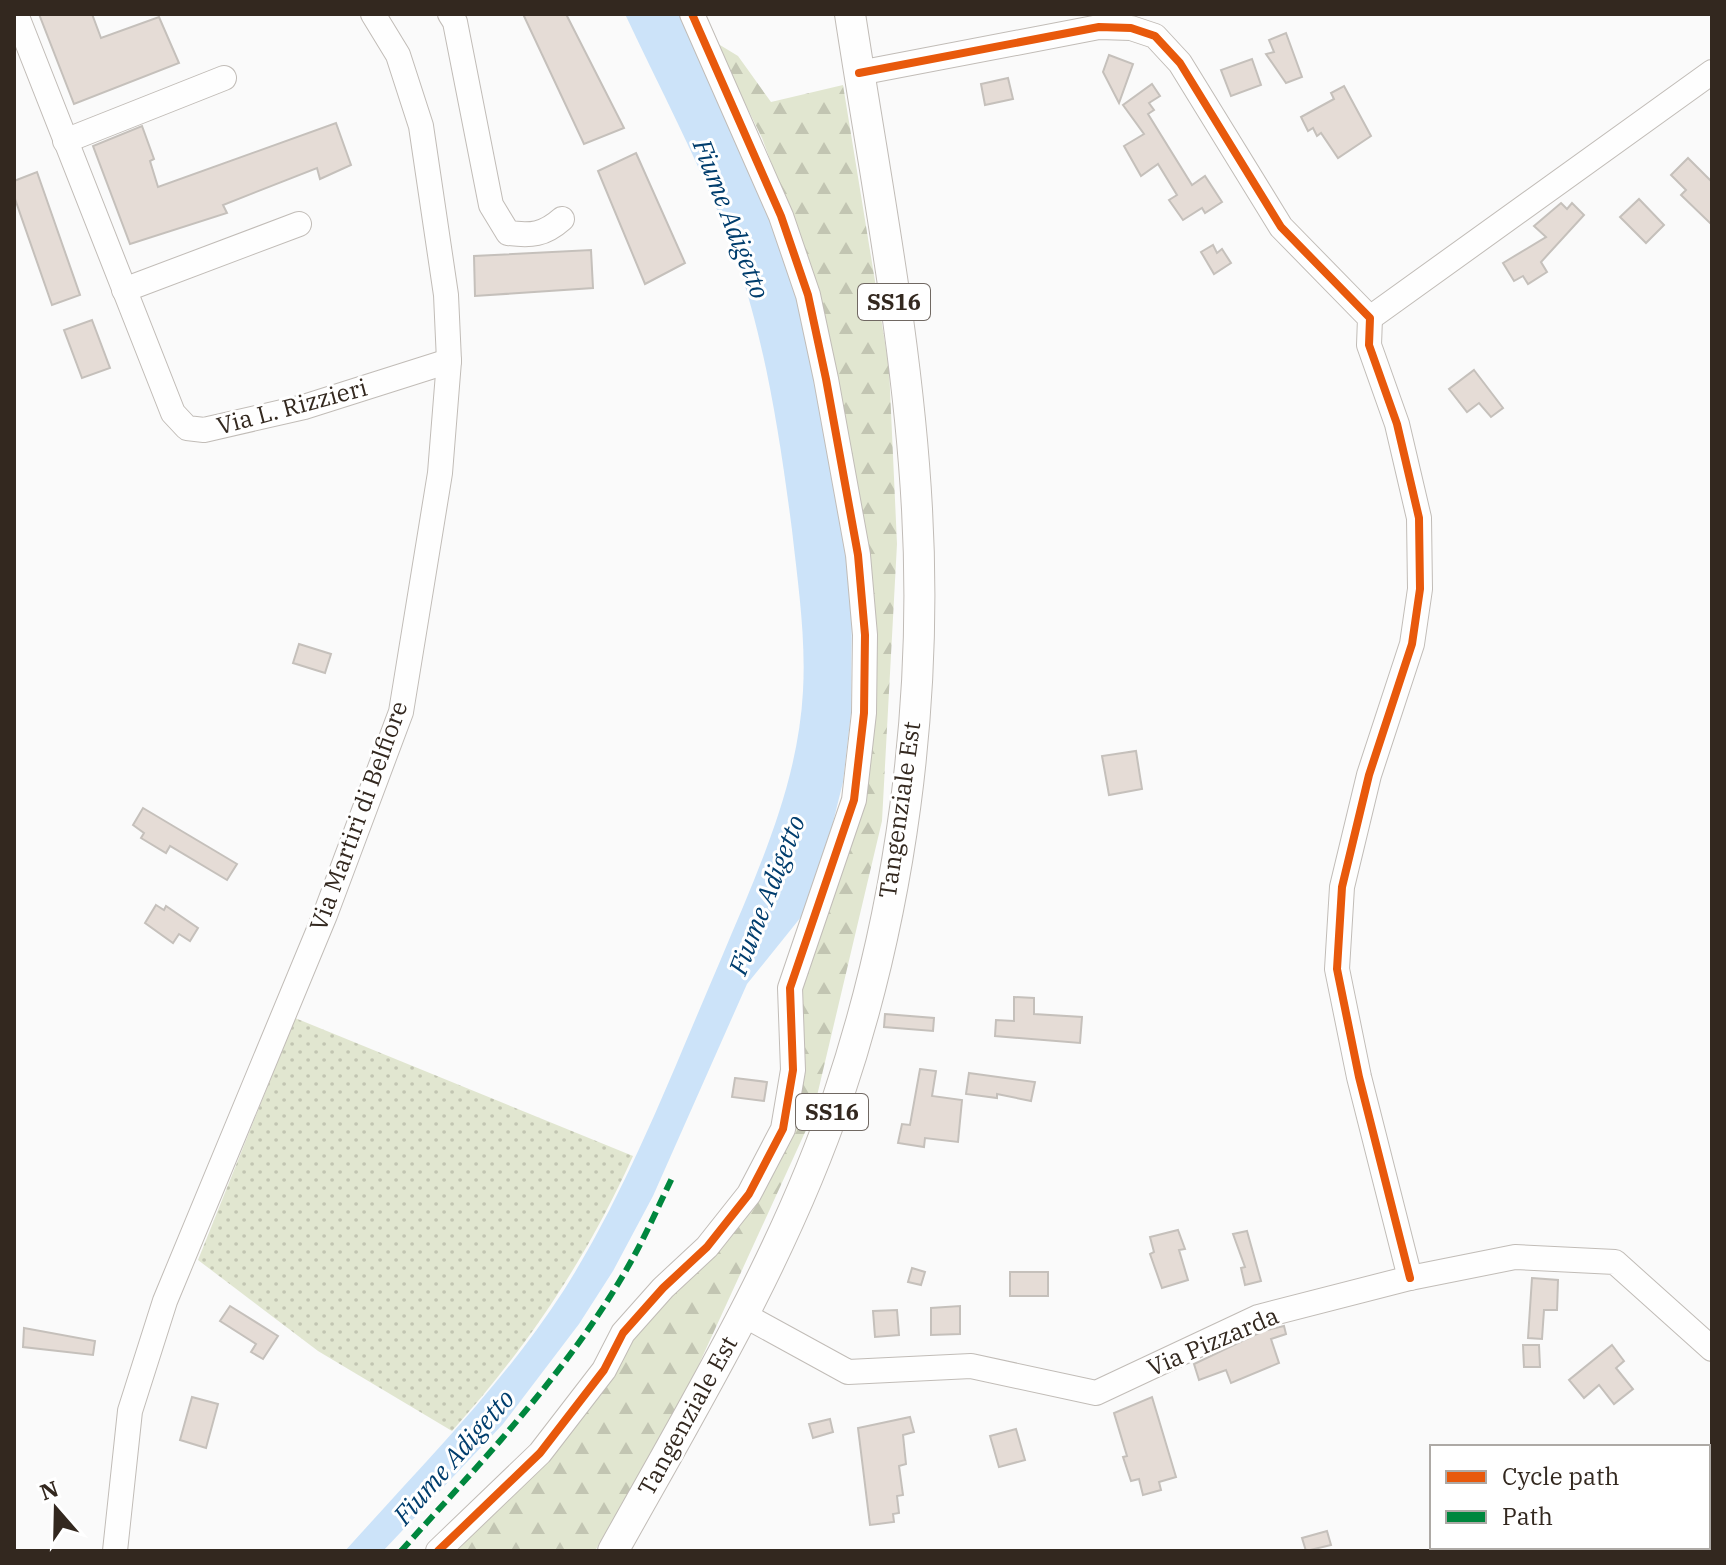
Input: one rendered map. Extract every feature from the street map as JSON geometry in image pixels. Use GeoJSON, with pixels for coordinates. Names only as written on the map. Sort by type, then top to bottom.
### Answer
{"type":"FeatureCollection","features":[{"type":"Feature","properties":{"kind":"main road","name":"Tangenziale Est"},"geometry":{"type":"LineString","coordinates":[[613,1551],[744,1315],[816,1155],[838,1097],[863,1014],[896,862],[913,729],[920,592],[912,439],[850,14]]}},
{"type":"Feature","properties":{"kind":"street","name":"Via L. Rizzieri"},"geometry":{"type":"LineString","coordinates":[[16,14],[173,413],[187,428],[204,430],[304,407],[449,361]]}},
{"type":"Feature","properties":{"kind":"street"},"geometry":{"type":"LineString","coordinates":[[450,14],[455,22],[491,205],[500,224],[508,233],[531,236],[550,230],[562,219]]}},
{"type":"Feature","properties":{"kind":"street"},"geometry":{"type":"LineString","coordinates":[[438,1551],[540,1453],[604,1370],[623,1333],[663,1288],[707,1247],[749,1194],[783,1129],[793,1070],[790,988],[854,800],[864,713],[865,635],[858,555],[817,337],[808,295],[781,216],[692,14]]}},
{"type":"Feature","properties":{"kind":"street","name":"Via Martiri di Belfiore"},"geometry":{"type":"LineString","coordinates":[[115,1551],[130,1411],[165,1301],[325,915],[401,712],[440,473],[449,361],[446,295],[421,126],[398,55],[380,17]]}},
{"type":"Feature","properties":{"kind":"street"},"geometry":{"type":"LineString","coordinates":[[859,73],[1099,27],[1131,28],[1155,36],[1180,63],[1281,227],[1370,318],[1369,345],[1397,424],[1419,518],[1420,589],[1412,644],[1369,775],[1342,887],[1337,969],[1359,1077],[1410,1278]]}},
{"type":"Feature","properties":{"kind":"street"},"geometry":{"type":"LineString","coordinates":[[1370,318],[1712,72]]}},
{"type":"Feature","properties":{"kind":"street"},"geometry":{"type":"LineString","coordinates":[[65,141],[224,78]]}},
{"type":"Feature","properties":{"kind":"street"},"geometry":{"type":"LineString","coordinates":[[124,290],[299,224]]}},
{"type":"Feature","properties":{"kind":"street","name":"Via Pizzarda"},"geometry":{"type":"LineString","coordinates":[[744,1315],[848,1372],[971,1366],[1096,1393],[1258,1317],[1410,1278],[1515,1257],[1615,1262],[1712,1349]]}},
{"type":"Feature","properties":{"kind":"green space"},"geometry":{"type":"Polygon","coordinates":[[[715,42],[738,56],[771,102],[843,85],[889,367],[897,544],[882,821],[812,1117],[684,1397],[595,1551],[444,1551],[500,1502],[786,1133],[795,989],[869,735],[801,242],[762,138],[715,42]]]}},
{"type":"Feature","properties":{"kind":"green space"},"geometry":{"type":"Polygon","coordinates":[[[295,1018],[633,1156],[595,1231],[553,1301],[506,1367],[452,1431],[318,1351],[198,1260],[295,1018]]]}},
{"type":"Feature","properties":{"kind":"water","name":"Fiume Adigetto"},"geometry":{"type":"Polygon","coordinates":[[[625,14],[683,14],[798,283],[831,432],[852,601],[851,713],[843,782],[826,851],[801,917],[747,984],[653,1196],[613,1271],[579,1324],[503,1424],[383,1551],[345,1551],[460,1425],[515,1359],[564,1290],[587,1251],[649,1128],[748,894],[774,828],[800,726],[804,671],[799,590],[781,454],[760,341],[726,231],[625,14]]]}},
{"type":"Feature","properties":{"kind":"building"},"geometry":{"type":"Polygon","coordinates":[[[39,14],[92,14],[101,38],[159,17],[179,63],[74,104],[39,14]]]}},
{"type":"Feature","properties":{"kind":"building"},"geometry":{"type":"Polygon","coordinates":[[[523,14],[566,14],[624,128],[584,144],[523,14]]]}},
{"type":"Feature","properties":{"kind":"building"},"geometry":{"type":"Polygon","coordinates":[[[1286,33],[1302,77],[1286,83],[1266,54],[1274,52],[1269,40],[1286,33]]]}},
{"type":"Feature","properties":{"kind":"building"},"geometry":{"type":"Polygon","coordinates":[[[1109,55],[1133,64],[1119,103],[1103,72],[1109,55]]]}},
{"type":"Feature","properties":{"kind":"building"},"geometry":{"type":"Polygon","coordinates":[[[1252,59],[1261,85],[1231,96],[1221,70],[1252,59]]]}},
{"type":"Feature","properties":{"kind":"building"},"geometry":{"type":"Polygon","coordinates":[[[1008,78],[1013,99],[985,105],[981,84],[1008,78]]]}},
{"type":"Feature","properties":{"kind":"building"},"geometry":{"type":"Polygon","coordinates":[[[1152,84],[1160,96],[1149,103],[1154,110],[1148,114],[1192,185],[1205,176],[1222,202],[1205,213],[1202,208],[1183,220],[1169,200],[1177,195],[1158,164],[1141,176],[1124,146],[1144,134],[1123,105],[1152,84]]]}},
{"type":"Feature","properties":{"kind":"building"},"geometry":{"type":"Polygon","coordinates":[[[1344,86],[1371,136],[1338,158],[1321,133],[1317,136],[1313,128],[1308,131],[1301,117],[1334,99],[1331,93],[1344,86]]]}},
{"type":"Feature","properties":{"kind":"building"},"geometry":{"type":"Polygon","coordinates":[[[336,123],[351,165],[320,179],[317,168],[223,205],[227,213],[130,244],[93,146],[142,126],[154,159],[150,161],[158,187],[336,123]]]}},
{"type":"Feature","properties":{"kind":"building"},"geometry":{"type":"Polygon","coordinates":[[[636,153],[685,263],[645,284],[598,171],[636,153]]]}},
{"type":"Feature","properties":{"kind":"building"},"geometry":{"type":"Polygon","coordinates":[[[1688,158],[1712,182],[1712,225],[1681,195],[1686,190],[1671,175],[1688,158]]]}},
{"type":"Feature","properties":{"kind":"building"},"geometry":{"type":"Polygon","coordinates":[[[37,172],[80,295],[52,305],[14,196],[14,181],[37,172]]]}},
{"type":"Feature","properties":{"kind":"building"},"geometry":{"type":"Polygon","coordinates":[[[1639,199],[1664,225],[1646,243],[1620,217],[1639,199]]]}},
{"type":"Feature","properties":{"kind":"building"},"geometry":{"type":"Polygon","coordinates":[[[1561,203],[1567,209],[1572,203],[1584,215],[1541,262],[1547,272],[1528,284],[1523,276],[1514,281],[1503,263],[1546,237],[1534,226],[1561,203]]]}},
{"type":"Feature","properties":{"kind":"building"},"geometry":{"type":"Polygon","coordinates":[[[1213,245],[1217,253],[1222,249],[1231,263],[1214,274],[1201,252],[1213,245]]]}},
{"type":"Feature","properties":{"kind":"building"},"geometry":{"type":"Polygon","coordinates":[[[591,250],[593,288],[475,296],[474,256],[591,250]]]}},
{"type":"Feature","properties":{"kind":"building"},"geometry":{"type":"Polygon","coordinates":[[[92,320],[110,368],[82,378],[64,330],[92,320]]]}},
{"type":"Feature","properties":{"kind":"building"},"geometry":{"type":"Polygon","coordinates":[[[1474,370],[1503,408],[1491,417],[1479,403],[1467,412],[1449,389],[1474,370]]]}},
{"type":"Feature","properties":{"kind":"building"},"geometry":{"type":"Polygon","coordinates":[[[299,644],[331,654],[325,673],[293,663],[299,644]]]}},
{"type":"Feature","properties":{"kind":"building"},"geometry":{"type":"Polygon","coordinates":[[[1136,751],[1142,789],[1109,795],[1102,756],[1136,751]]]}},
{"type":"Feature","properties":{"kind":"building"},"geometry":{"type":"Polygon","coordinates":[[[143,808],[237,864],[227,880],[170,846],[166,853],[141,838],[144,833],[133,825],[143,808]]]}},
{"type":"Feature","properties":{"kind":"building"},"geometry":{"type":"Polygon","coordinates":[[[156,905],[164,910],[166,906],[198,928],[190,941],[179,934],[173,943],[145,923],[156,905]]]}},
{"type":"Feature","properties":{"kind":"building"},"geometry":{"type":"Polygon","coordinates":[[[1014,997],[1034,998],[1034,1014],[1082,1017],[1080,1043],[995,1036],[996,1020],[1014,1021],[1014,997]]]}},
{"type":"Feature","properties":{"kind":"building"},"geometry":{"type":"Polygon","coordinates":[[[885,1014],[934,1018],[933,1031],[884,1027],[885,1014]]]}},
{"type":"Feature","properties":{"kind":"building"},"geometry":{"type":"Polygon","coordinates":[[[920,1069],[936,1071],[932,1096],[962,1100],[958,1142],[925,1138],[924,1147],[898,1143],[902,1124],[910,1125],[920,1069]]]}},
{"type":"Feature","properties":{"kind":"building"},"geometry":{"type":"Polygon","coordinates":[[[969,1073],[1035,1082],[1031,1101],[997,1094],[997,1098],[966,1094],[969,1073]]]}},
{"type":"Feature","properties":{"kind":"building"},"geometry":{"type":"Polygon","coordinates":[[[735,1078],[767,1082],[764,1101],[732,1097],[735,1078]]]}},
{"type":"Feature","properties":{"kind":"building"},"geometry":{"type":"Polygon","coordinates":[[[1178,1230],[1185,1249],[1179,1250],[1188,1280],[1162,1288],[1150,1254],[1154,1252],[1150,1237],[1178,1230]]]}},
{"type":"Feature","properties":{"kind":"building"},"geometry":{"type":"Polygon","coordinates":[[[1247,1231],[1261,1281],[1245,1285],[1241,1268],[1245,1267],[1233,1234],[1247,1231]]]}},
{"type":"Feature","properties":{"kind":"building"},"geometry":{"type":"Polygon","coordinates":[[[912,1268],[925,1272],[921,1285],[908,1282],[912,1268]]]}},
{"type":"Feature","properties":{"kind":"building"},"geometry":{"type":"Polygon","coordinates":[[[1010,1272],[1048,1272],[1048,1296],[1010,1296],[1010,1272]]]}},
{"type":"Feature","properties":{"kind":"building"},"geometry":{"type":"Polygon","coordinates":[[[1532,1278],[1558,1280],[1557,1310],[1544,1310],[1542,1339],[1528,1338],[1532,1278]]]}},
{"type":"Feature","properties":{"kind":"building"},"geometry":{"type":"Polygon","coordinates":[[[230,1306],[278,1336],[263,1359],[251,1352],[256,1344],[220,1321],[230,1306]]]}},
{"type":"Feature","properties":{"kind":"building"},"geometry":{"type":"Polygon","coordinates":[[[960,1306],[960,1334],[931,1335],[931,1308],[960,1306]]]}},
{"type":"Feature","properties":{"kind":"building"},"geometry":{"type":"Polygon","coordinates":[[[897,1310],[899,1335],[875,1337],[873,1311],[897,1310]]]}},
{"type":"Feature","properties":{"kind":"building"},"geometry":{"type":"Polygon","coordinates":[[[1284,1326],[1286,1334],[1271,1339],[1279,1363],[1231,1383],[1226,1370],[1199,1380],[1194,1364],[1263,1331],[1284,1326]]]}},
{"type":"Feature","properties":{"kind":"building"},"geometry":{"type":"Polygon","coordinates":[[[24,1328],[95,1341],[93,1355],[23,1347],[24,1328]]]}},
{"type":"Feature","properties":{"kind":"building"},"geometry":{"type":"Polygon","coordinates":[[[1523,1345],[1539,1345],[1540,1367],[1524,1367],[1523,1345]]]}},
{"type":"Feature","properties":{"kind":"building"},"geometry":{"type":"Polygon","coordinates":[[[1612,1345],[1624,1361],[1616,1368],[1633,1389],[1614,1404],[1599,1385],[1584,1398],[1569,1380],[1612,1345]]]}},
{"type":"Feature","properties":{"kind":"building"},"geometry":{"type":"Polygon","coordinates":[[[192,1397],[218,1404],[206,1448],[180,1440],[192,1397]]]}},
{"type":"Feature","properties":{"kind":"building"},"geometry":{"type":"Polygon","coordinates":[[[1152,1397],[1176,1477],[1159,1482],[1161,1490],[1143,1495],[1139,1479],[1131,1481],[1114,1413],[1152,1397]]]}},
{"type":"Feature","properties":{"kind":"building"},"geometry":{"type":"Polygon","coordinates":[[[910,1417],[914,1432],[903,1435],[906,1464],[899,1466],[903,1495],[897,1496],[899,1513],[893,1514],[894,1522],[870,1525],[858,1428],[910,1417]]]}},
{"type":"Feature","properties":{"kind":"building"},"geometry":{"type":"Polygon","coordinates":[[[830,1419],[833,1432],[813,1438],[809,1424],[830,1419]]]}},
{"type":"Feature","properties":{"kind":"building"},"geometry":{"type":"Polygon","coordinates":[[[1016,1429],[1025,1460],[999,1467],[990,1436],[1016,1429]]]}},
{"type":"Feature","properties":{"kind":"building"},"geometry":{"type":"Polygon","coordinates":[[[1327,1531],[1331,1545],[1306,1551],[1302,1538],[1327,1531]]]}},
{"type":"Feature","properties":{"kind":"marked path"},"geometry":{"type":"LineString","coordinates":[[401,1551],[523,1414],[579,1342],[629,1265],[672,1178]]}},
{"type":"Feature","properties":{"kind":"cycle path"},"geometry":{"type":"LineString","coordinates":[[438,1551],[540,1453],[604,1370],[623,1333],[663,1288],[707,1247],[749,1194],[783,1129],[793,1070],[790,988],[854,800],[864,713],[865,635],[858,555],[826,379],[808,295],[781,216],[692,14]]}},
{"type":"Feature","properties":{"kind":"cycle path"},"geometry":{"type":"LineString","coordinates":[[859,73],[1099,27],[1131,28],[1155,36],[1180,63],[1281,227],[1370,318],[1369,345],[1397,424],[1419,518],[1420,589],[1412,644],[1369,775],[1342,887],[1337,969],[1359,1077],[1410,1278]]}}]}
